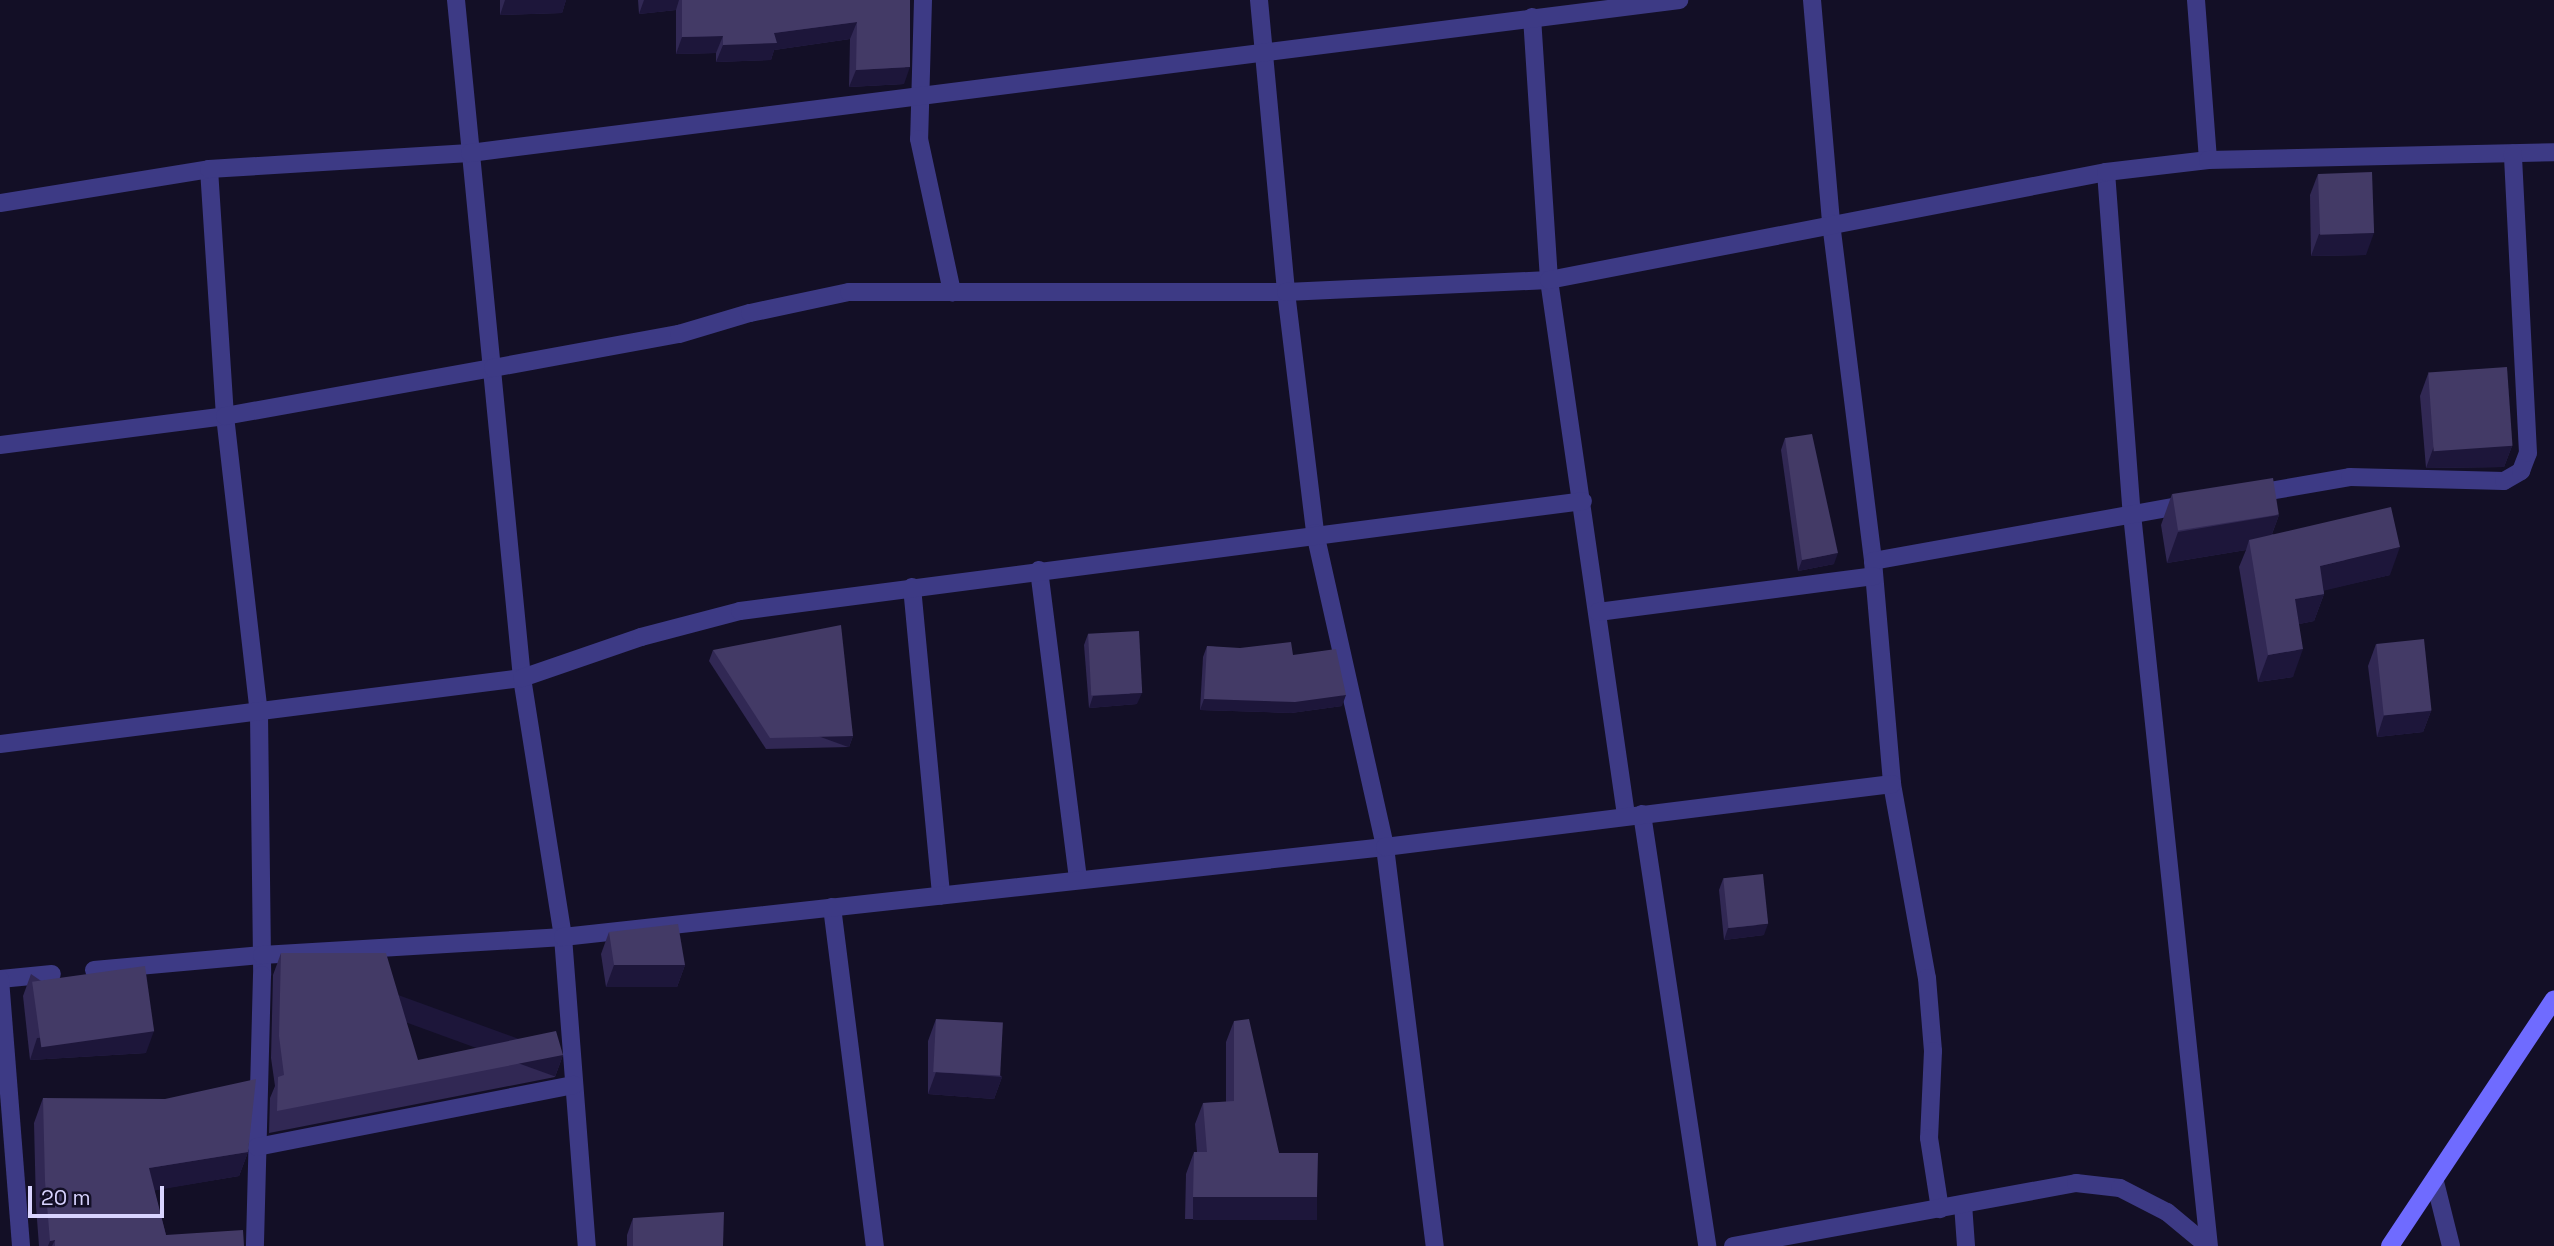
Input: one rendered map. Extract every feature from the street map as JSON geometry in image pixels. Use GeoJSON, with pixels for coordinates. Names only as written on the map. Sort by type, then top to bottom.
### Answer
{"type":"FeatureCollection","features":[{"type":"Feature","properties":{"kind":"main road"},"geometry":{"type":"LineString","coordinates":[[2390,1246],[2554,999]]}},
{"type":"Feature","properties":{"kind":"street"},"geometry":{"type":"LineString","coordinates":[[456,0],[522,678],[563,937],[587,1246]]}},
{"type":"Feature","properties":{"kind":"street"},"geometry":{"type":"LineString","coordinates":[[923,0],[919,139],[952,292]]}},
{"type":"Feature","properties":{"kind":"street"},"geometry":{"type":"LineString","coordinates":[[1259,0],[1286,292],[1315,533],[1384,847],[1435,1246]]}},
{"type":"Feature","properties":{"kind":"street"},"geometry":{"type":"LineString","coordinates":[[0,202],[209,169],[470,153],[1679,0]]}},
{"type":"Feature","properties":{"kind":"street"},"geometry":{"type":"LineString","coordinates":[[1812,0],[1831,223],[1874,569],[1892,784],[1927,978],[1933,1051],[1929,1138],[1940,1209]]}},
{"type":"Feature","properties":{"kind":"street"},"geometry":{"type":"LineString","coordinates":[[2196,0],[2208,160]]}},
{"type":"Feature","properties":{"kind":"street"},"geometry":{"type":"LineString","coordinates":[[1532,17],[1549,280],[1598,612],[1707,1246]]}},
{"type":"Feature","properties":{"kind":"street"},"geometry":{"type":"LineString","coordinates":[[0,445],[225,416],[493,368],[679,334],[750,313],[849,292],[1286,292],[1549,280],[1831,223],[2106,172],[2208,160],[2554,152]]}},
{"type":"Feature","properties":{"kind":"street"},"geometry":{"type":"LineString","coordinates":[[1598,612],[1874,569],[2132,514],[2350,477],[2504,481],[2521,471],[2528,453],[2513,153]]}},
{"type":"Feature","properties":{"kind":"street"},"geometry":{"type":"LineString","coordinates":[[209,169],[225,416],[259,714],[262,955],[255,1246]]}},
{"type":"Feature","properties":{"kind":"street"},"geometry":{"type":"LineString","coordinates":[[2106,172],[2132,514],[2208,1246]]}},
{"type":"Feature","properties":{"kind":"street"},"geometry":{"type":"LineString","coordinates":[[0,744],[259,714],[522,678],[641,637],[740,611],[1315,533],[1583,501]]}},
{"type":"Feature","properties":{"kind":"street"},"geometry":{"type":"LineString","coordinates":[[1039,570],[1078,880]]}},
{"type":"Feature","properties":{"kind":"street"},"geometry":{"type":"LineString","coordinates":[[912,587],[941,896]]}},
{"type":"Feature","properties":{"kind":"street"},"geometry":{"type":"LineString","coordinates":[[21,1246],[0,979],[262,955],[563,937],[1384,847],[1892,784]]}},
{"type":"Feature","properties":{"kind":"street"},"geometry":{"type":"LineString","coordinates":[[832,907],[875,1246]]}},
{"type":"Feature","properties":{"kind":"street"},"geometry":{"type":"LineString","coordinates":[[257,1147],[574,1085]]}},
{"type":"Feature","properties":{"kind":"street"},"geometry":{"type":"LineString","coordinates":[[2435,1182],[2451,1246]]}},
{"type":"Feature","properties":{"kind":"street"},"geometry":{"type":"LineString","coordinates":[[1733,1246],[2076,1183],[2120,1188],[2167,1212],[2208,1246]]}},
{"type":"Feature","properties":{"kind":"street"},"geometry":{"type":"LineString","coordinates":[[1963,1204],[1966,1246]]}},
{"type":"Feature","properties":{"kind":"building"},"geometry":{"type":"Polygon","coordinates":[[[682,0],[910,0],[910,67],[856,70],[857,22],[774,33],[777,43],[723,45],[723,36],[682,37],[682,0]]]}},
{"type":"Feature","properties":{"kind":"building"},"geometry":{"type":"Polygon","coordinates":[[[2372,172],[2374,233],[2320,235],[2318,174],[2372,172]]]}},
{"type":"Feature","properties":{"kind":"building"},"geometry":{"type":"Polygon","coordinates":[[[2507,367],[2513,446],[2434,451],[2428,373],[2507,367]]]}},
{"type":"Feature","properties":{"kind":"building"},"geometry":{"type":"Polygon","coordinates":[[[1812,434],[1838,553],[1802,560],[1785,438],[1812,434]]]}},
{"type":"Feature","properties":{"kind":"building"},"geometry":{"type":"Polygon","coordinates":[[[2273,478],[2279,515],[2178,531],[2172,494],[2273,478]]]}},
{"type":"Feature","properties":{"kind":"building"},"geometry":{"type":"Polygon","coordinates":[[[2391,507],[2400,547],[2320,566],[2324,594],[2295,599],[2303,649],[2268,655],[2249,540],[2391,507]]]}},
{"type":"Feature","properties":{"kind":"building"},"geometry":{"type":"Polygon","coordinates":[[[841,625],[853,736],[770,738],[713,650],[841,625]]]}},
{"type":"Feature","properties":{"kind":"building"},"geometry":{"type":"Polygon","coordinates":[[[1139,631],[1142,693],[1091,696],[1088,634],[1139,631]]]}},
{"type":"Feature","properties":{"kind":"building"},"geometry":{"type":"Polygon","coordinates":[[[2424,639],[2432,711],[2384,716],[2376,644],[2424,639]]]}},
{"type":"Feature","properties":{"kind":"building"},"geometry":{"type":"Polygon","coordinates":[[[1291,642],[1293,655],[1336,649],[1346,695],[1295,702],[1204,699],[1207,646],[1240,648],[1291,642]]]}},
{"type":"Feature","properties":{"kind":"building"},"geometry":{"type":"Polygon","coordinates":[[[1763,874],[1768,924],[1728,928],[1723,878],[1763,874]]]}},
{"type":"Feature","properties":{"kind":"building"},"geometry":{"type":"Polygon","coordinates":[[[678,924],[685,965],[614,965],[609,932],[678,924]]]}},
{"type":"Feature","properties":{"kind":"building"},"geometry":{"type":"Polygon","coordinates":[[[281,953],[386,953],[418,1060],[556,1031],[563,1055],[277,1111],[278,1077],[284,1075],[279,1036],[281,953]]]}},
{"type":"Feature","properties":{"kind":"building"},"geometry":{"type":"Polygon","coordinates":[[[145,966],[154,1031],[41,1047],[32,982],[145,966]]]}},
{"type":"Feature","properties":{"kind":"building"},"geometry":{"type":"Polygon","coordinates":[[[936,1019],[1003,1023],[1000,1075],[933,1072],[936,1019]]]}},
{"type":"Feature","properties":{"kind":"building"},"geometry":{"type":"Polygon","coordinates":[[[1249,1019],[1279,1153],[1318,1153],[1317,1197],[1193,1197],[1194,1152],[1207,1152],[1203,1103],[1234,1101],[1234,1021],[1249,1019]]]}},
{"type":"Feature","properties":{"kind":"building"},"geometry":{"type":"Polygon","coordinates":[[[256,1079],[248,1152],[149,1168],[166,1235],[243,1230],[244,1246],[55,1246],[55,1240],[50,1241],[43,1098],[165,1099],[256,1079]]]}},
{"type":"Feature","properties":{"kind":"building"},"geometry":{"type":"Polygon","coordinates":[[[724,1212],[723,1246],[633,1246],[633,1218],[724,1212]]]}}]}
